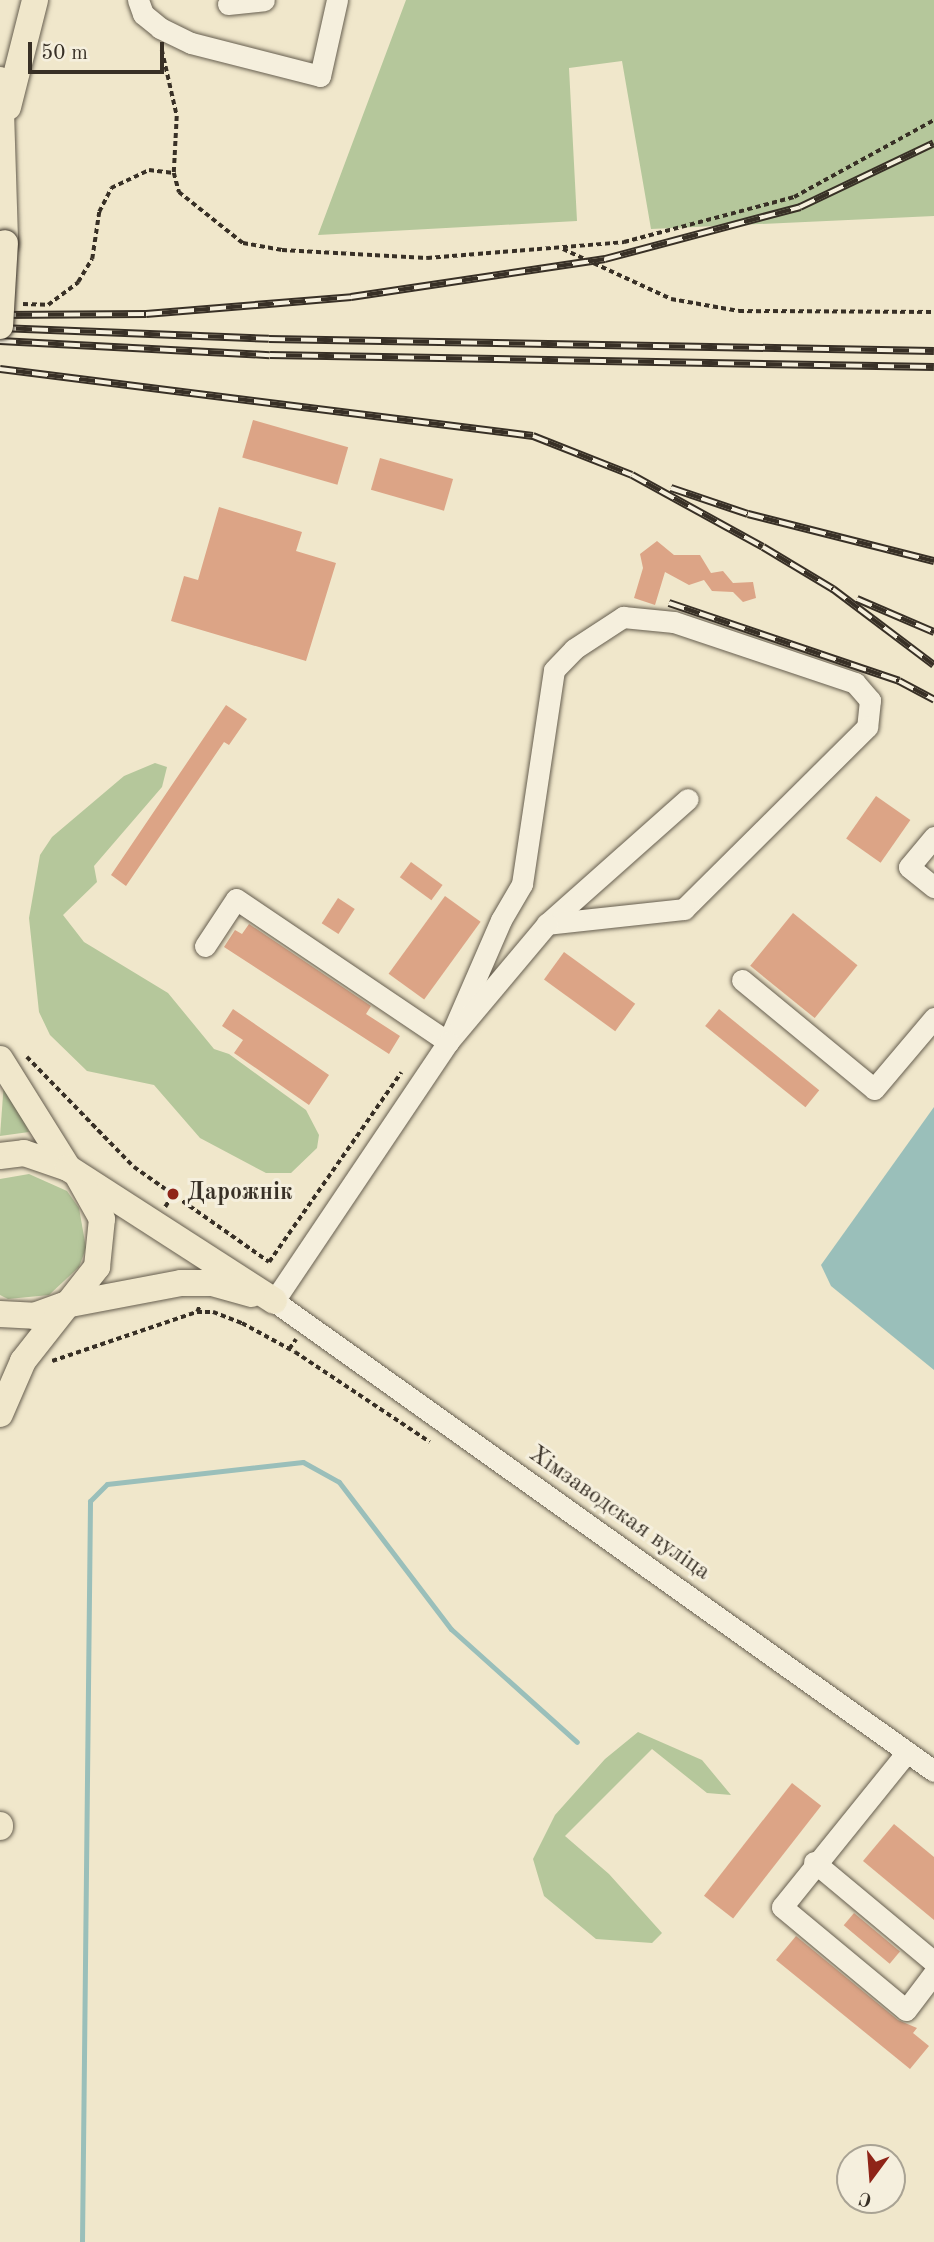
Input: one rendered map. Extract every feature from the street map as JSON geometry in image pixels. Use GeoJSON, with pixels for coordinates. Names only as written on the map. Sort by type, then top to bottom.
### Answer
{"type":"FeatureCollection","features":[{"type":"Feature","properties":{"kind":"main road"},"geometry":{"type":"LineString","coordinates":[[4,126],[35,0]]}},
{"type":"Feature","properties":{"kind":"main road"},"geometry":{"type":"LineString","coordinates":[[0,80],[4,126],[6,315]]}},
{"type":"Feature","properties":{"kind":"main road"},"geometry":{"type":"LineString","coordinates":[[0,1415],[23,1361],[65,1305],[84,1288],[103,1244],[97,1208],[73,1172],[9,1053]]}},
{"type":"Feature","properties":{"kind":"main road"},"geometry":{"type":"LineString","coordinates":[[0,1156],[24,1153],[73,1172],[274,1301]]}},
{"type":"Feature","properties":{"kind":"main road"},"geometry":{"type":"LineString","coordinates":[[0,1314],[34,1317],[65,1305],[181,1283],[212,1283],[274,1301]]}},
{"type":"Feature","properties":{"kind":"street"},"geometry":{"type":"LineString","coordinates":[[138,0],[143,14],[160,28],[191,43],[320,76],[337,0]]}},
{"type":"Feature","properties":{"kind":"street"},"geometry":{"type":"LineString","coordinates":[[228,4],[264,0]]}},
{"type":"Feature","properties":{"kind":"street"},"geometry":{"type":"LineString","coordinates":[[448,1042],[500,920],[522,884],[554,670],[574,649],[623,617],[674,622],[855,683],[870,700],[867,727],[684,909],[547,924]]}},
{"type":"Feature","properties":{"kind":"street"},"geometry":{"type":"LineString","coordinates":[[274,1301],[448,1042],[547,924],[688,799]]}},
{"type":"Feature","properties":{"kind":"street"},"geometry":{"type":"LineString","coordinates":[[934,837],[909,867],[934,887]]}},
{"type":"Feature","properties":{"kind":"street"},"geometry":{"type":"LineString","coordinates":[[205,946],[236,899],[448,1042]]}},
{"type":"Feature","properties":{"kind":"street"},"geometry":{"type":"LineString","coordinates":[[742,980],[874,1089],[934,1018]]}},
{"type":"Feature","properties":{"kind":"street","name":"Хімзаводская вуліца"},"geometry":{"type":"LineString","coordinates":[[274,1301],[934,1771]]}},
{"type":"Feature","properties":{"kind":"street"},"geometry":{"type":"LineString","coordinates":[[907,1752],[814,1862],[782,1907],[906,2010],[934,1973]]}},
{"type":"Feature","properties":{"kind":"street"},"geometry":{"type":"LineString","coordinates":[[814,1862],[934,1962]]}},
{"type":"Feature","properties":{"kind":"path"},"geometry":{"type":"LineString","coordinates":[[160,28],[177,116],[174,173],[179,192],[243,243],[343,256],[427,258],[624,242],[794,197],[934,120]]}},
{"type":"Feature","properties":{"kind":"path"},"geometry":{"type":"LineString","coordinates":[[6,315],[48,305],[78,282],[92,259],[99,212],[111,188],[149,170],[174,173]]}},
{"type":"Feature","properties":{"kind":"path"},"geometry":{"type":"LineString","coordinates":[[561,248],[671,299],[739,311],[934,312]]}},
{"type":"Feature","properties":{"kind":"path"},"geometry":{"type":"LineString","coordinates":[[9,1053],[134,1167],[270,1262],[409,1063]]}},
{"type":"Feature","properties":{"kind":"path"},"geometry":{"type":"LineString","coordinates":[[197,1312],[212,1283]]}},
{"type":"Feature","properties":{"kind":"path"},"geometry":{"type":"LineString","coordinates":[[45,1366],[197,1312],[213,1312],[242,1323],[295,1352],[430,1442]]}},
{"type":"Feature","properties":{"kind":"green space"},"geometry":{"type":"Polygon","coordinates":[[[406,0],[934,0],[934,216],[651,229],[622,61],[569,68],[577,221],[318,235],[406,0]]]}},
{"type":"Feature","properties":{"kind":"green space"},"geometry":{"type":"Polygon","coordinates":[[[155,763],[167,767],[162,787],[94,866],[97,882],[63,915],[84,942],[168,993],[214,1049],[229,1054],[306,1110],[319,1135],[317,1148],[291,1173],[266,1173],[200,1138],[154,1085],[87,1071],[50,1035],[39,1012],[29,918],[40,855],[52,837],[124,776],[155,763]]]}},
{"type":"Feature","properties":{"kind":"green space"},"geometry":{"type":"Polygon","coordinates":[[[4,1082],[29,1132],[0,1136],[4,1082]]]}},
{"type":"Feature","properties":{"kind":"green space"},"geometry":{"type":"Polygon","coordinates":[[[29,1174],[67,1191],[79,1208],[86,1248],[79,1267],[49,1295],[8,1299],[0,1295],[0,1179],[29,1174]]]}},
{"type":"Feature","properties":{"kind":"green space"},"geometry":{"type":"Polygon","coordinates":[[[638,1732],[702,1760],[731,1795],[707,1793],[652,1749],[565,1836],[609,1874],[662,1933],[652,1943],[596,1939],[544,1896],[533,1859],[555,1815],[605,1759],[638,1732]]]}},
{"type":"Feature","properties":{"kind":"water"},"geometry":{"type":"Polygon","coordinates":[[[934,1107],[934,1370],[831,1286],[821,1265],[934,1107]]]}},
{"type":"Feature","properties":{"kind":"building"},"geometry":{"type":"Polygon","coordinates":[[[253,420],[348,447],[337,485],[242,457],[253,420]]]}},
{"type":"Feature","properties":{"kind":"building"},"geometry":{"type":"Polygon","coordinates":[[[380,458],[453,479],[444,511],[371,490],[380,458]]]}},
{"type":"Feature","properties":{"kind":"building"},"geometry":{"type":"Polygon","coordinates":[[[219,507],[302,532],[296,551],[336,563],[306,661],[171,621],[184,576],[198,580],[219,507]]]}},
{"type":"Feature","properties":{"kind":"building"},"geometry":{"type":"Polygon","coordinates":[[[657,541],[674,555],[700,555],[711,573],[723,571],[733,583],[753,582],[756,598],[743,602],[733,592],[712,591],[704,580],[689,585],[665,572],[655,605],[634,598],[643,568],[640,554],[657,541]]]}},
{"type":"Feature","properties":{"kind":"building"},"geometry":{"type":"Polygon","coordinates":[[[226,705],[247,719],[229,745],[224,742],[126,886],[111,875],[226,705]]]}},
{"type":"Feature","properties":{"kind":"building"},"geometry":{"type":"Polygon","coordinates":[[[876,796],[910,820],[881,863],[846,839],[876,796]]]}},
{"type":"Feature","properties":{"kind":"building"},"geometry":{"type":"Polygon","coordinates":[[[411,862],[443,885],[431,900],[400,877],[411,862]]]}},
{"type":"Feature","properties":{"kind":"building"},"geometry":{"type":"Polygon","coordinates":[[[445,896],[481,922],[424,1000],[389,974],[445,896]]]}},
{"type":"Feature","properties":{"kind":"building"},"geometry":{"type":"Polygon","coordinates":[[[338,898],[355,909],[338,934],[322,923],[338,898]]]}},
{"type":"Feature","properties":{"kind":"building"},"geometry":{"type":"Polygon","coordinates":[[[793,913],[858,965],[815,1018],[750,966],[793,913]]]}},
{"type":"Feature","properties":{"kind":"building"},"geometry":{"type":"Polygon","coordinates":[[[249,924],[371,1006],[366,1014],[400,1036],[389,1054],[224,947],[235,930],[242,934],[249,924]]]}},
{"type":"Feature","properties":{"kind":"building"},"geometry":{"type":"Polygon","coordinates":[[[564,952],[635,1004],[615,1031],[544,980],[564,952]]]}},
{"type":"Feature","properties":{"kind":"building"},"geometry":{"type":"Polygon","coordinates":[[[233,1009],[329,1075],[309,1105],[234,1053],[243,1040],[222,1026],[233,1009]]]}},
{"type":"Feature","properties":{"kind":"building"},"geometry":{"type":"Polygon","coordinates":[[[719,1009],[819,1090],[805,1107],[705,1026],[719,1009]]]}},
{"type":"Feature","properties":{"kind":"building"},"geometry":{"type":"Polygon","coordinates":[[[792,1783],[821,1806],[733,1918],[704,1896],[792,1783]]]}},
{"type":"Feature","properties":{"kind":"building"},"geometry":{"type":"Polygon","coordinates":[[[894,1824],[934,1857],[934,1920],[863,1861],[894,1824]]]}},
{"type":"Feature","properties":{"kind":"building"},"geometry":{"type":"Polygon","coordinates":[[[854,1913],[900,1952],[890,1964],[844,1925],[854,1913]]]}},
{"type":"Feature","properties":{"kind":"building"},"geometry":{"type":"Polygon","coordinates":[[[796,1936],[898,2020],[917,2028],[913,2033],[929,2046],[910,2069],[776,1960],[796,1936]]]}},
{"type":"Feature","properties":{"kind":"waterway"},"geometry":{"type":"LineString","coordinates":[[82,2242],[90,1501],[107,1484],[303,1462],[339,1482],[451,1629],[577,1742]]}},
{"type":"Feature","properties":{"kind":"railway"},"geometry":{"type":"LineString","coordinates":[[0,315],[146,314],[351,297],[605,259],[800,207],[934,143]]}},
{"type":"Feature","properties":{"kind":"railway"},"geometry":{"type":"LineString","coordinates":[[0,328],[269,339],[934,351]]}},
{"type":"Feature","properties":{"kind":"railway"},"geometry":{"type":"LineString","coordinates":[[0,341],[270,355],[934,367]]}},
{"type":"Feature","properties":{"kind":"railway"},"geometry":{"type":"LineString","coordinates":[[0,369],[533,436],[632,475],[763,547],[833,589],[934,665]]}},
{"type":"Feature","properties":{"kind":"railway"},"geometry":{"type":"LineString","coordinates":[[671,488],[748,514],[934,561]]}},
{"type":"Feature","properties":{"kind":"railway"},"geometry":{"type":"LineString","coordinates":[[857,599],[934,632]]}},
{"type":"Feature","properties":{"kind":"railway"},"geometry":{"type":"LineString","coordinates":[[669,603],[899,681],[934,700]]}},
{"type":"Feature","properties":{"kind":"place","name":"Дарожнік"},"geometry":{"type":"Point","coordinates":[173,1194]}}]}
